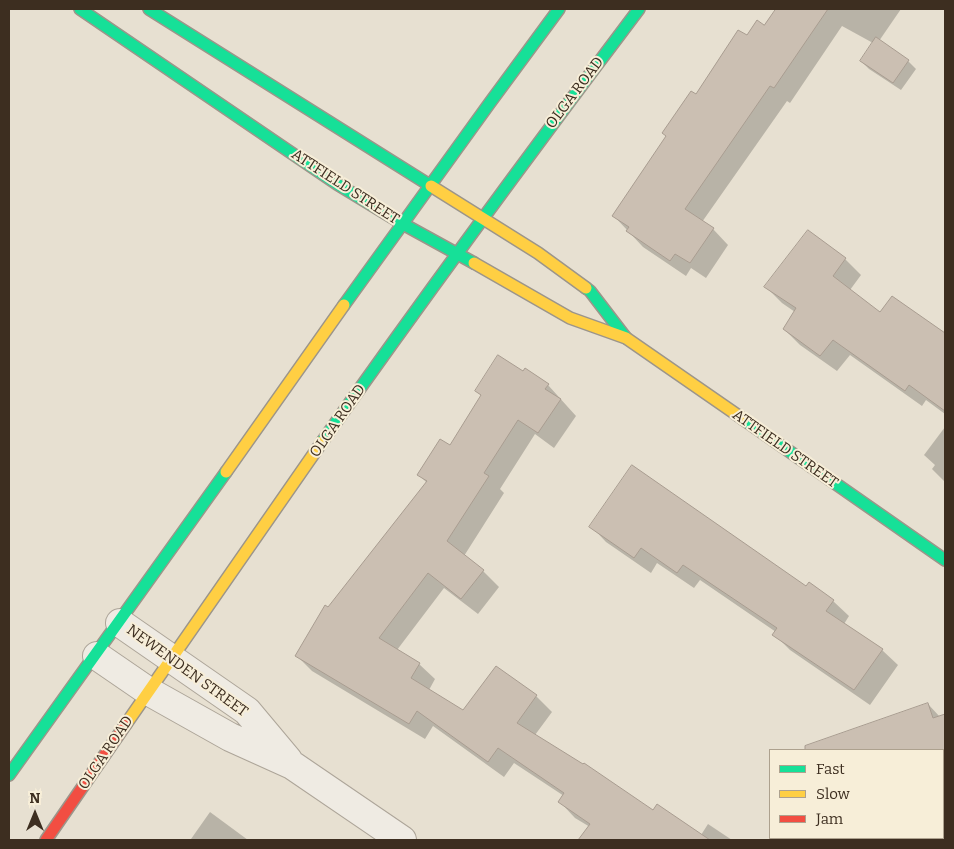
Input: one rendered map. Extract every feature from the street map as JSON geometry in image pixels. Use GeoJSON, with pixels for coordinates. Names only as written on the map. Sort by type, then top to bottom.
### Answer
{"type":"FeatureCollection","features":[{"type":"Feature","properties":{"kind":"main road","name":"ATTFIELD STREET"},"geometry":{"type":"LineString","coordinates":[[80,9],[337,184],[402,224],[457,253],[570,318],[626,338],[945,560]]}},
{"type":"Feature","properties":{"kind":"main road","name":"ATTFIELD STREET"},"geometry":{"type":"LineString","coordinates":[[149,9],[538,253],[590,291],[626,338]]}},
{"type":"Feature","properties":{"kind":"main road"},"geometry":{"type":"LineString","coordinates":[[9,775],[97,656],[490,100],[559,9]]}},
{"type":"Feature","properties":{"kind":"main road","name":"OLGA ROAD"},"geometry":{"type":"LineString","coordinates":[[46,840],[417,307],[639,9]]}},
{"type":"Feature","properties":{"kind":"street","name":"NEWENDEN STREET"},"geometry":{"type":"LineString","coordinates":[[120,623],[172,657],[246,711],[292,765]]}},
{"type":"Feature","properties":{"kind":"street","name":"NEWENDEN STREET"},"geometry":{"type":"LineString","coordinates":[[97,656],[148,691],[230,737],[292,765],[402,840]]}},
{"type":"Feature","properties":{"kind":"building"},"geometry":{"type":"Polygon","coordinates":[[[776,9],[828,9],[774,88],[770,86],[685,209],[714,228],[690,263],[675,254],[670,261],[626,231],[629,227],[612,216],[666,136],[662,133],[691,91],[696,94],[738,30],[747,35],[757,20],[764,25],[776,9]]]}},
{"type":"Feature","properties":{"kind":"building"},"geometry":{"type":"Polygon","coordinates":[[[876,37],[909,60],[893,83],[860,61],[876,37]]]}},
{"type":"Feature","properties":{"kind":"building"},"geometry":{"type":"Polygon","coordinates":[[[808,230],[846,258],[833,276],[880,312],[892,296],[945,333],[945,411],[909,385],[905,391],[833,340],[820,356],[783,329],[796,308],[764,287],[808,230]]]}},
{"type":"Feature","properties":{"kind":"building"},"geometry":{"type":"Polygon","coordinates":[[[498,355],[523,371],[525,368],[549,384],[545,389],[561,399],[538,433],[518,420],[484,473],[489,476],[447,541],[484,570],[461,599],[428,573],[379,638],[420,663],[411,678],[463,710],[496,666],[537,695],[517,723],[584,763],[653,810],[657,804],[710,840],[578,840],[590,824],[558,802],[564,793],[498,748],[488,762],[417,711],[409,724],[295,656],[325,605],[328,607],[427,481],[417,475],[440,439],[450,445],[481,395],[475,391],[498,355]]]}},
{"type":"Feature","properties":{"kind":"building"},"geometry":{"type":"Polygon","coordinates":[[[632,465],[806,586],[809,582],[834,600],[826,611],[883,649],[854,690],[772,635],[777,628],[683,565],[677,573],[641,548],[634,558],[589,527],[632,465]]]}},
{"type":"Feature","properties":{"kind":"building"},"geometry":{"type":"Polygon","coordinates":[[[928,703],[933,718],[945,714],[945,750],[805,749],[805,746],[928,703]]]}},
{"type":"Feature","properties":{"kind":"traffic: fast"},"geometry":{"type":"LineString","coordinates":[[80,9],[337,184],[403,224],[474,263]]}},
{"type":"Feature","properties":{"kind":"traffic: fast"},"geometry":{"type":"LineString","coordinates":[[149,9],[431,186]]}},
{"type":"Feature","properties":{"kind":"traffic: fast"},"geometry":{"type":"LineString","coordinates":[[344,305],[559,9]]}},
{"type":"Feature","properties":{"kind":"traffic: fast"},"geometry":{"type":"LineString","coordinates":[[322,442],[558,116],[639,9]]}},
{"type":"Feature","properties":{"kind":"traffic: fast"},"geometry":{"type":"LineString","coordinates":[[586,288],[626,338]]}},
{"type":"Feature","properties":{"kind":"traffic: fast"},"geometry":{"type":"LineString","coordinates":[[743,419],[945,560]]}},
{"type":"Feature","properties":{"kind":"traffic: fast"},"geometry":{"type":"LineString","coordinates":[[9,775],[226,472]]}},
{"type":"Feature","properties":{"kind":"traffic: slow"},"geometry":{"type":"LineString","coordinates":[[431,186],[538,253],[586,288]]}},
{"type":"Feature","properties":{"kind":"traffic: slow"},"geometry":{"type":"LineString","coordinates":[[474,263],[570,318],[626,338],[743,419]]}},
{"type":"Feature","properties":{"kind":"traffic: slow"},"geometry":{"type":"LineString","coordinates":[[226,472],[344,305]]}},
{"type":"Feature","properties":{"kind":"traffic: slow"},"geometry":{"type":"LineString","coordinates":[[126,724],[322,442]]}},
{"type":"Feature","properties":{"kind":"traffic: jam"},"geometry":{"type":"LineString","coordinates":[[46,840],[126,724]]}}]}
